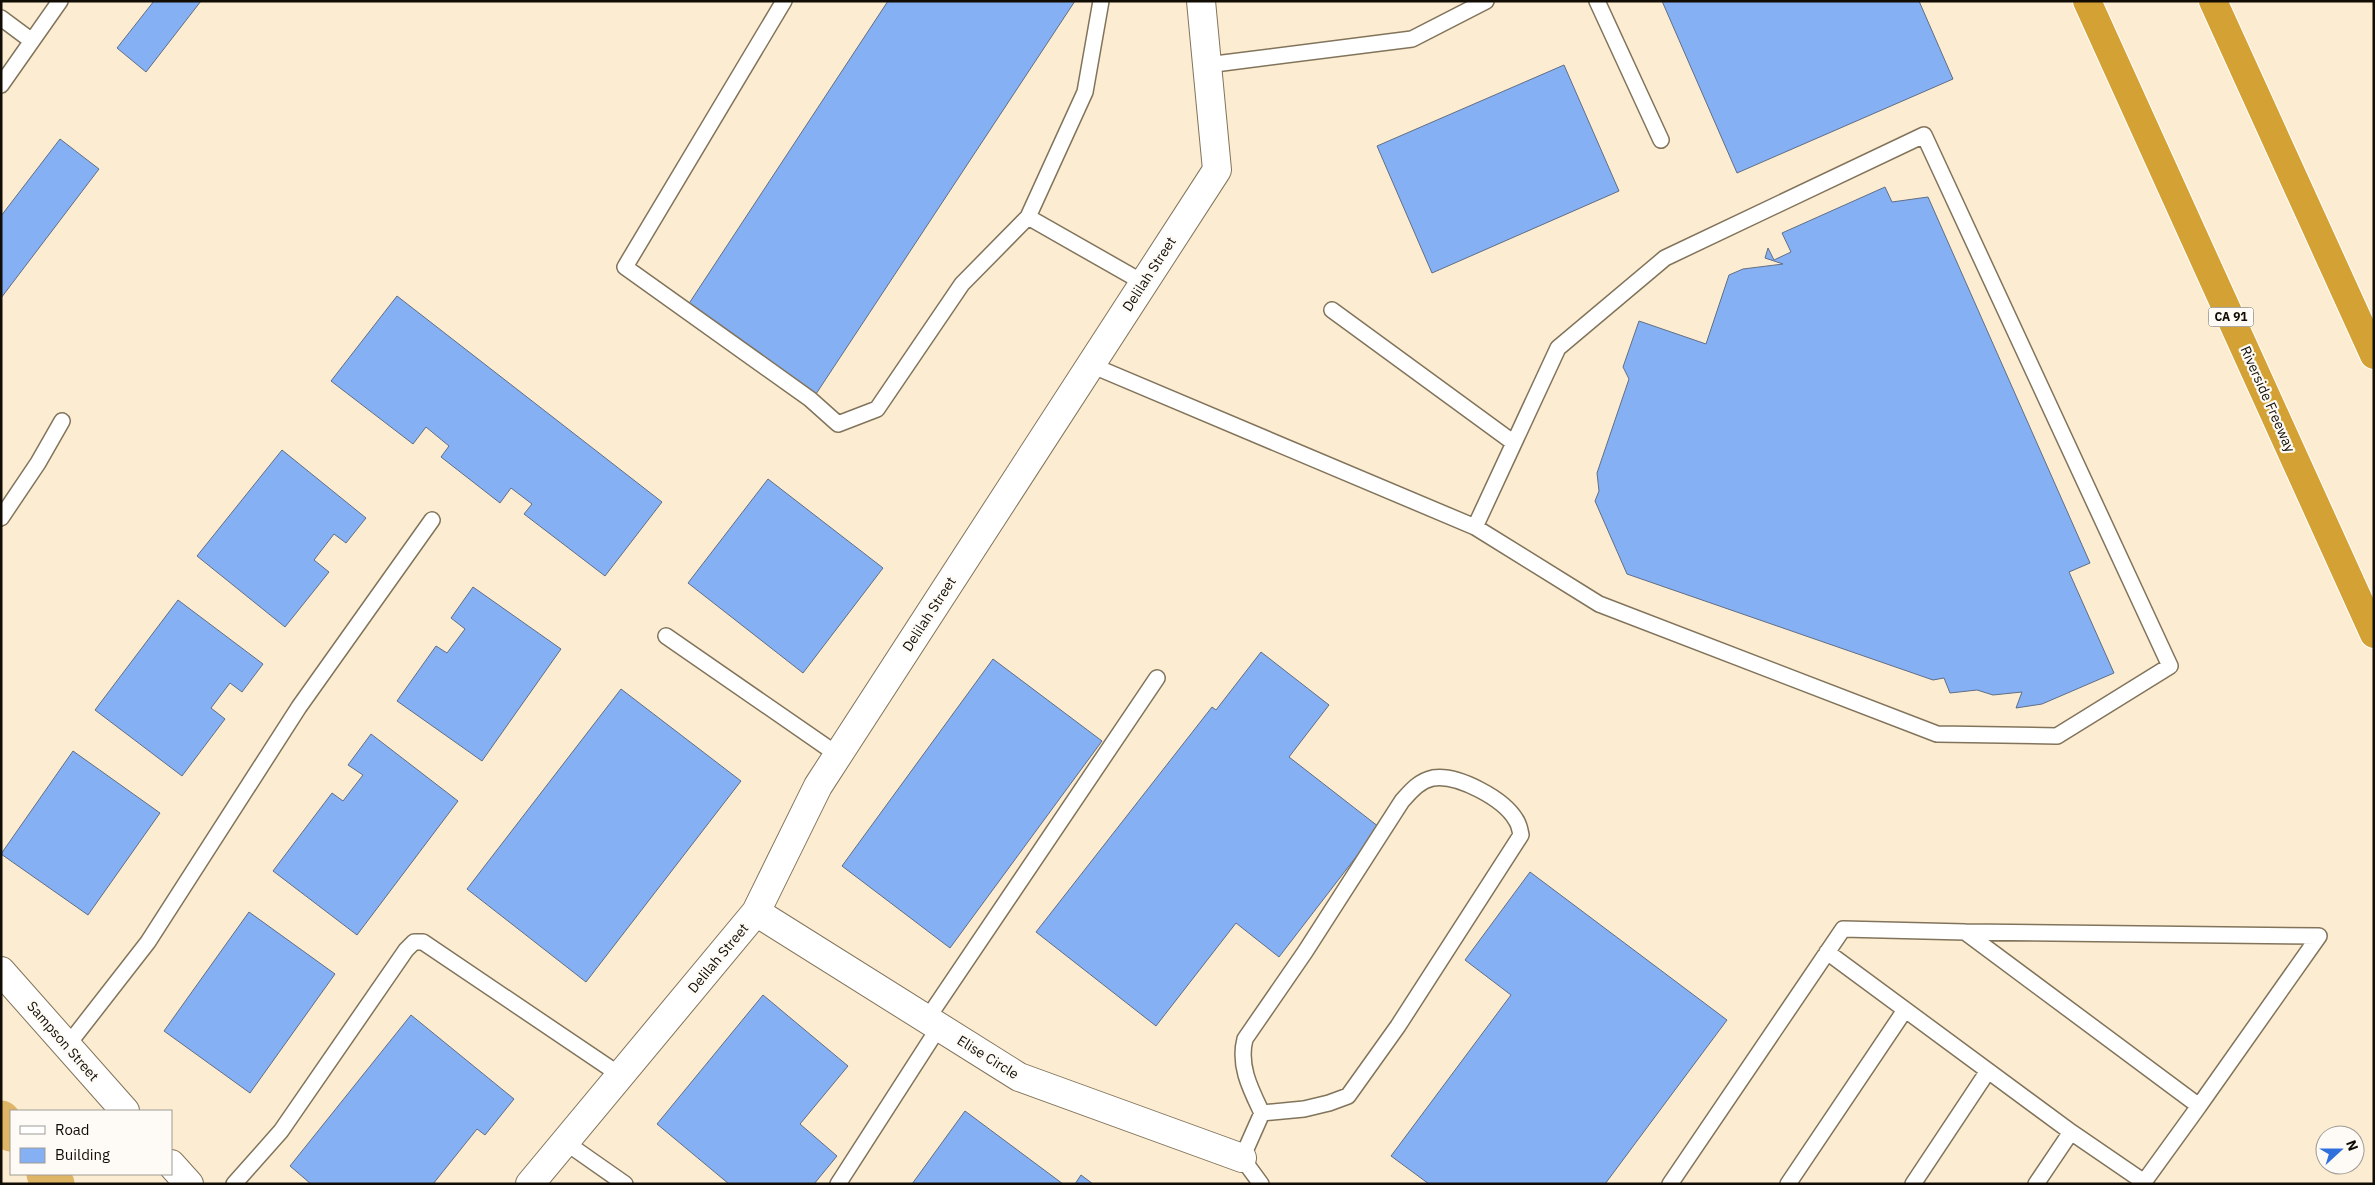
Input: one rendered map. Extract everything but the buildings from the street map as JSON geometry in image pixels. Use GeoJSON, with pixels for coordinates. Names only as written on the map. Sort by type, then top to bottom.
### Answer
{"type":"FeatureCollection","features":[{"type":"Feature","properties":{"kind":"highway","name":"Riverside Freeway"},"geometry":{"type":"LineString","coordinates":[[2087,1],[2374,634]]}},
{"type":"Feature","properties":{"kind":"highway"},"geometry":{"type":"LineString","coordinates":[[2213,1],[2374,354]]}},
{"type":"Feature","properties":{"kind":"street","name":"Delilah Street"},"geometry":{"type":"LineString","coordinates":[[530,1184],[756,912],[818,786],[1217,170],[1201,1]]}},
{"type":"Feature","properties":{"kind":"street","name":"Elise Circle"},"geometry":{"type":"LineString","coordinates":[[756,912],[1019,1078],[1242,1158]]}},
{"type":"Feature","properties":{"kind":"street","name":"Sampson Street"},"geometry":{"type":"LineString","coordinates":[[1,971],[124,1110]]}},
{"type":"Feature","properties":{"kind":"street"},"geometry":{"type":"LineString","coordinates":[[172,1165],[189,1184]]}},
{"type":"Feature","properties":{"kind":"lane"},"geometry":{"type":"LineString","coordinates":[[1,84],[60,1]]}},
{"type":"Feature","properties":{"kind":"lane"},"geometry":{"type":"LineString","coordinates":[[784,1],[625,268],[810,399],[838,424],[878,409],[962,284],[1028,217],[1085,92],[1101,1]]}},
{"type":"Feature","properties":{"kind":"lane"},"geometry":{"type":"LineString","coordinates":[[1207,65],[1412,39],[1486,1]]}},
{"type":"Feature","properties":{"kind":"lane"},"geometry":{"type":"LineString","coordinates":[[1597,1],[1661,140]]}},
{"type":"Feature","properties":{"kind":"lane"},"geometry":{"type":"LineString","coordinates":[[1,18],[32,41]]}},
{"type":"Feature","properties":{"kind":"lane"},"geometry":{"type":"LineString","coordinates":[[1091,364],[1475,527],[1599,604],[1937,734],[2057,736],[2170,666],[1924,135],[1665,258],[1558,348],[1475,527]]}},
{"type":"Feature","properties":{"kind":"lane"},"geometry":{"type":"LineString","coordinates":[[1028,217],[1144,282]]}},
{"type":"Feature","properties":{"kind":"lane"},"geometry":{"type":"LineString","coordinates":[[1332,310],[1514,443]]}},
{"type":"Feature","properties":{"kind":"lane"},"geometry":{"type":"LineString","coordinates":[[1,518],[38,463],[62,421]]}},
{"type":"Feature","properties":{"kind":"lane"},"geometry":{"type":"LineString","coordinates":[[67,1046],[148,942],[299,707],[432,520]]}},
{"type":"Feature","properties":{"kind":"lane"},"geometry":{"type":"LineString","coordinates":[[666,636],[838,755]]}},
{"type":"Feature","properties":{"kind":"lane"},"geometry":{"type":"LineString","coordinates":[[838,1184],[933,1023],[1157,678]]}},
{"type":"Feature","properties":{"kind":"lane"},"geometry":{"type":"LineString","coordinates":[[1261,1184],[1242,1158],[1262,1113],[1246,1078],[1243,1047],[1245,1039],[1305,952],[1402,800],[1418,784],[1433,778],[1449,779],[1482,790],[1496,800],[1516,820],[1521,835],[1398,1026],[1348,1096],[1330,1103],[1304,1109],[1262,1113]]}},
{"type":"Feature","properties":{"kind":"lane"},"geometry":{"type":"LineString","coordinates":[[1670,1184],[1827,952],[1844,929],[2319,936],[2144,1182],[2071,1132],[1827,952]]}},
{"type":"Feature","properties":{"kind":"lane"},"geometry":{"type":"LineString","coordinates":[[1965,932],[2199,1106]]}},
{"type":"Feature","properties":{"kind":"lane"},"geometry":{"type":"LineString","coordinates":[[234,1184],[281,1131],[406,950],[414,942],[423,942],[620,1075]]}},
{"type":"Feature","properties":{"kind":"lane"},"geometry":{"type":"LineString","coordinates":[[1788,1184],[1905,1010]]}},
{"type":"Feature","properties":{"kind":"lane"},"geometry":{"type":"LineString","coordinates":[[1913,1184],[1988,1071]]}},
{"type":"Feature","properties":{"kind":"lane"},"geometry":{"type":"LineString","coordinates":[[2036,1184],[2071,1132]]}},
{"type":"Feature","properties":{"kind":"lane"},"geometry":{"type":"LineString","coordinates":[[565,1142],[626,1184]]}},
{"type":"Feature","properties":{"kind":"waterway"},"geometry":{"type":"LineString","coordinates":[[1,1120],[10,1131]]}},
{"type":"Feature","properties":{"kind":"waterway"},"geometry":{"type":"LineString","coordinates":[[47,1175],[55,1184]]}}]}
